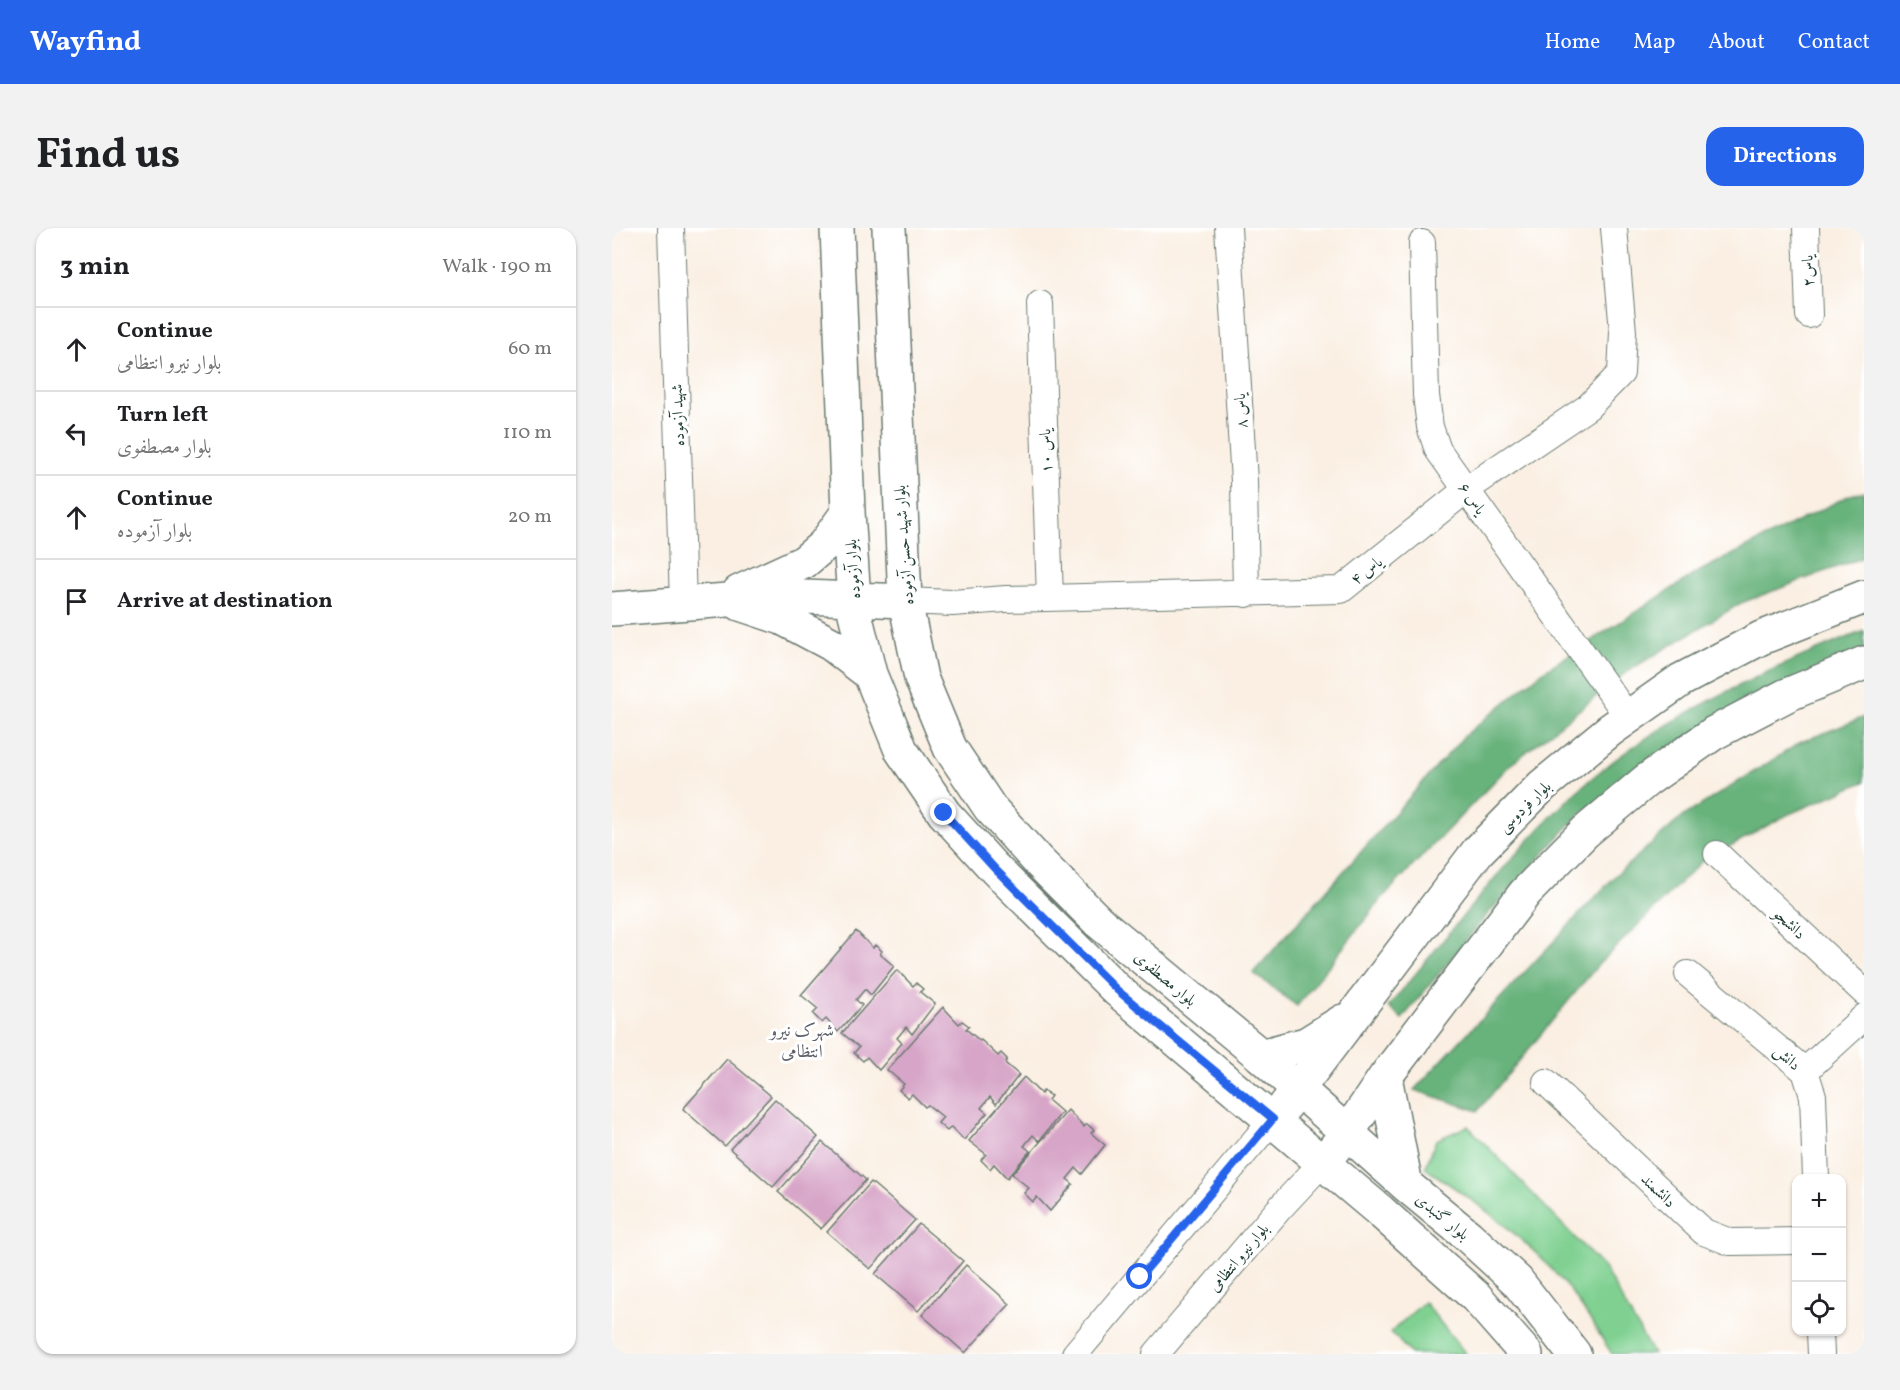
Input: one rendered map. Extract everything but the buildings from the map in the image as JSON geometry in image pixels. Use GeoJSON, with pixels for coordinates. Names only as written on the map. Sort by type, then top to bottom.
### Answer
{"type":"FeatureCollection","features":[{"type":"Feature","properties":{"kind":"main road","name":"بلوار آزموده"},"geometry":{"type":"LineString","coordinates":[[837,228],[848,512],[855,614],[870,674],[901,750],[944,813],[995,869],[1117,990],[1273,1119]]}},
{"type":"Feature","properties":{"kind":"main road","name":"بلوار شهید حسن آزموده"},"geometry":{"type":"LineString","coordinates":[[889,228],[905,602],[921,678],[950,748],[990,808],[1038,861]]}},
{"type":"Feature","properties":{"kind":"main road"},"geometry":{"type":"LineString","coordinates":[[724,599],[804,562],[824,545],[848,512]]}},
{"type":"Feature","properties":{"kind":"main road"},"geometry":{"type":"LineString","coordinates":[[612,609],[779,596],[905,602]]}},
{"type":"Feature","properties":{"kind":"main road","name":"بلوار فردوسی"},"geometry":{"type":"LineString","coordinates":[[1273,1119],[1298,1090],[1478,851],[1542,786],[1610,730],[1681,680],[1761,638],[1864,597]]}},
{"type":"Feature","properties":{"kind":"main road"},"geometry":{"type":"LineString","coordinates":[[724,599],[792,624],[831,644],[870,674]]}},
{"type":"Feature","properties":{"kind":"main road"},"geometry":{"type":"LineString","coordinates":[[1322,1162],[1348,1132],[1385,1077],[1525,894],[1585,832],[1647,780],[1714,733],[1787,694],[1864,663]]}},
{"type":"Feature","properties":{"kind":"main road","name":"بلوار مصطفوی"},"geometry":{"type":"LineString","coordinates":[[1038,861],[1099,922],[1261,1056],[1298,1090]]}},
{"type":"Feature","properties":{"kind":"main road"},"geometry":{"type":"LineString","coordinates":[[1261,1056],[1306,1044],[1355,1014]]}},
{"type":"Feature","properties":{"kind":"main road"},"geometry":{"type":"LineString","coordinates":[[1385,1077],[1406,1185]]}},
{"type":"Feature","properties":{"kind":"main road","name":"بلوار گنبدی"},"geometry":{"type":"LineString","coordinates":[[1298,1090],[1517,1281],[1574,1354]]}},
{"type":"Feature","properties":{"kind":"main road"},"geometry":{"type":"LineString","coordinates":[[1273,1119],[1476,1297],[1526,1354]]}},
{"type":"Feature","properties":{"kind":"street","name":"شهید آزموده"},"geometry":{"type":"LineString","coordinates":[[670,228],[683,603]]}},
{"type":"Feature","properties":{"kind":"street","name":"یاس ۸"},"geometry":{"type":"LineString","coordinates":[[1228,228],[1244,481],[1246,594]]}},
{"type":"Feature","properties":{"kind":"street","name":"یاس ۴"},"geometry":{"type":"LineString","coordinates":[[905,602],[952,603],[1341,590],[1467,489],[1588,407],[1621,373],[1623,332],[1614,228]]}},
{"type":"Feature","properties":{"kind":"street","name":"یاس۲"},"geometry":{"type":"LineString","coordinates":[[1806,228],[1809,315]]}},
{"type":"Feature","properties":{"kind":"street","name":"یاس ۶"},"geometry":{"type":"LineString","coordinates":[[1422,243],[1426,395],[1430,427],[1438,450],[1628,717]]}},
{"type":"Feature","properties":{"kind":"street","name":"یاس ۱۰"},"geometry":{"type":"LineString","coordinates":[[1040,304],[1050,598]]}},
{"type":"Feature","properties":{"kind":"street","name":"دانشجو"},"geometry":{"type":"LineString","coordinates":[[1717,854],[1864,992]]}},
{"type":"Feature","properties":{"kind":"street","name":"دانش"},"geometry":{"type":"LineString","coordinates":[[1688,974],[1805,1071],[1814,1096],[1816,1174]]}},
{"type":"Feature","properties":{"kind":"street"},"geometry":{"type":"LineString","coordinates":[[1805,1071],[1864,1017]]}},
{"type":"Feature","properties":{"kind":"street","name":"دانشمند"},"geometry":{"type":"LineString","coordinates":[[1546,1082],[1704,1232],[1730,1242],[1792,1241]]}},
{"type":"Feature","properties":{"kind":"street"},"geometry":{"type":"LineString","coordinates":[[1075,1354],[1273,1119]]}},
{"type":"Feature","properties":{"kind":"street","name":"بلوار نیرو انتظامی"},"geometry":{"type":"LineString","coordinates":[[1156,1354],[1322,1162]]}},
{"type":"Feature","properties":{"kind":"street"},"geometry":{"type":"LineString","coordinates":[[1820,1336],[1821,1354]]}},
{"type":"Feature","properties":{"kind":"green space"},"geometry":{"type":"Polygon","coordinates":[[[1864,492],[1864,557],[1741,603],[1628,671],[1510,765],[1383,897],[1297,1006],[1253,973],[1464,736],[1542,672],[1698,572],[1850,495],[1864,492]]]}},
{"type":"Feature","properties":{"kind":"green space"},"geometry":{"type":"Polygon","coordinates":[[[1864,631],[1864,649],[1650,760],[1576,818],[1486,916],[1402,1019],[1388,1007],[1526,843],[1576,792],[1607,766],[1640,742],[1712,699],[1789,662],[1864,631]]]}},
{"type":"Feature","properties":{"kind":"green space"},"geometry":{"type":"Polygon","coordinates":[[[1864,717],[1864,782],[1787,815],[1701,862],[1598,965],[1478,1111],[1414,1090],[1616,875],[1682,817],[1801,742],[1864,717]]]}},
{"type":"Feature","properties":{"kind":"green space"},"geometry":{"type":"Polygon","coordinates":[[[1468,1126],[1604,1268],[1653,1354],[1612,1354],[1570,1290],[1532,1249],[1480,1206],[1425,1168],[1436,1140],[1468,1126]]]}},
{"type":"Feature","properties":{"kind":"green space"},"geometry":{"type":"Polygon","coordinates":[[[1424,1302],[1466,1354],[1411,1354],[1391,1332],[1424,1302]]]}},
{"type":"Feature","properties":{"kind":"district","name":"شهرک نیرو انتظامی"},"geometry":{"type":"Point","coordinates":[802,1040]}},
{"type":"Feature","properties":{"kind":"route"},"geometry":{"type":"LineString","coordinates":[[944,813],[995,869],[1117,990],[1273,1119],[1140,1277]]}}]}
